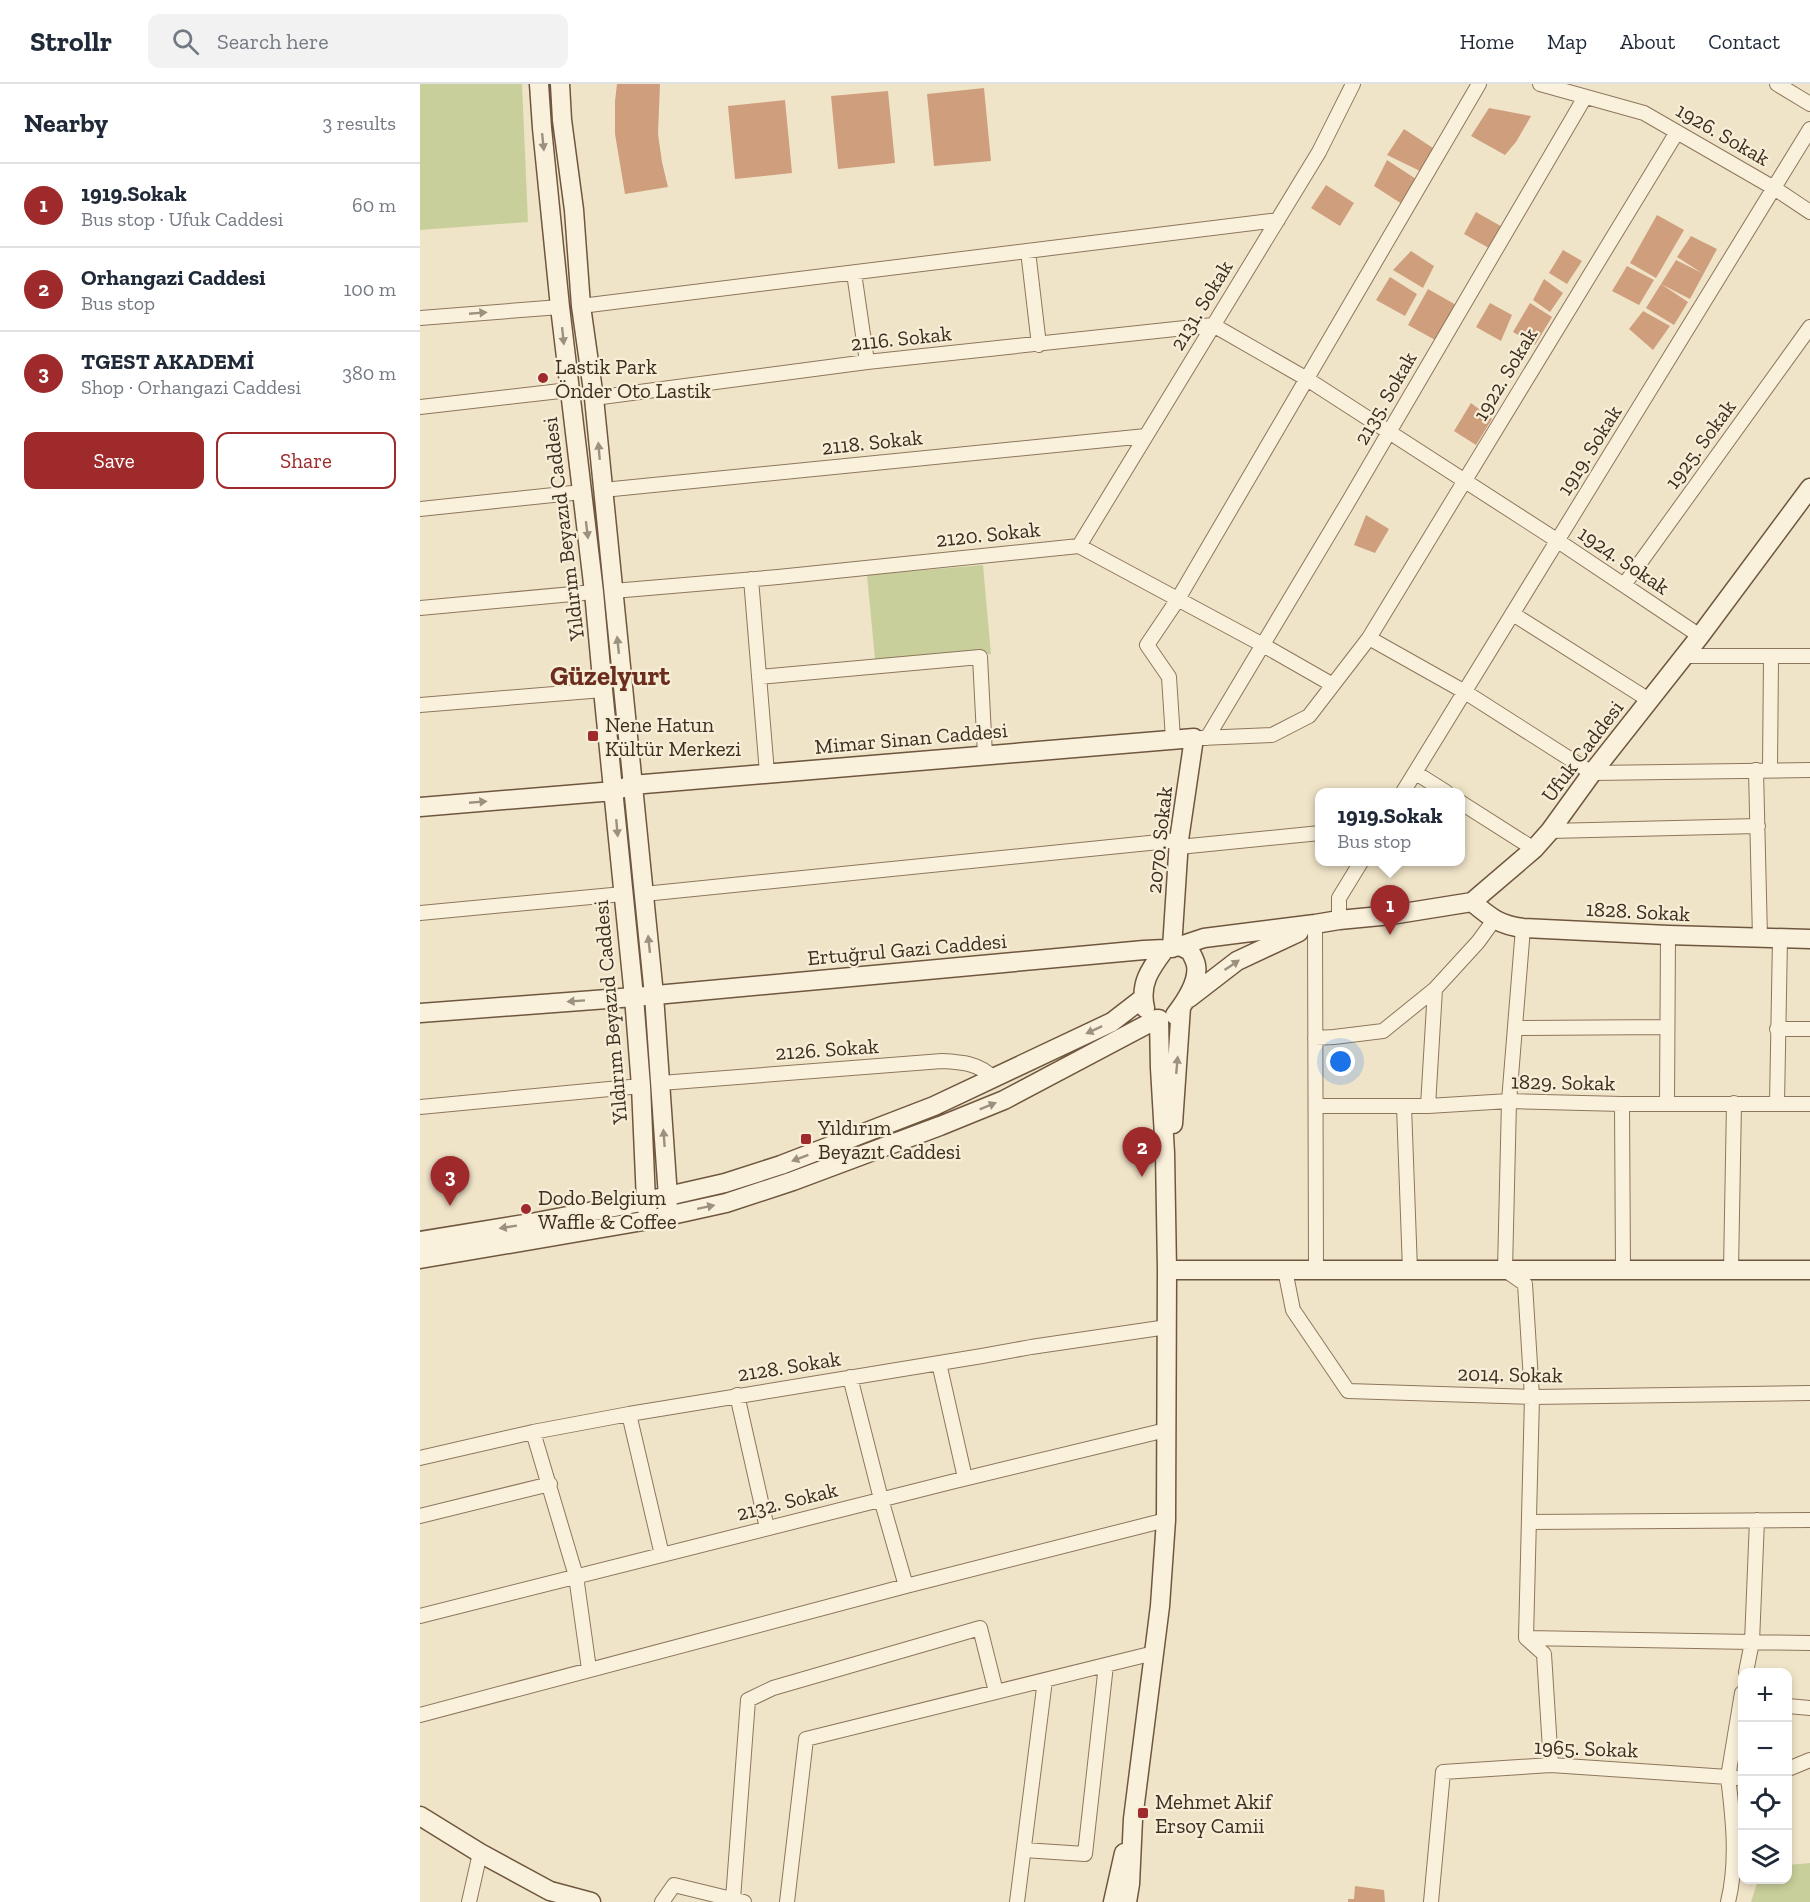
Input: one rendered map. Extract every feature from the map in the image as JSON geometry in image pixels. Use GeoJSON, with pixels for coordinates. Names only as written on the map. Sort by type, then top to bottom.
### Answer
{"type":"FeatureCollection","features":[{"type":"Feature","properties":{"kind":"main road","name":"Yıldırım Beyazıd Caddesi"},"geometry":{"type":"LineString","coordinates":[[539,84],[560,307],[594,592],[634,997],[646,1201],[658,1218],[668,1197],[654,995],[594,398],[581,306],[574,210],[562,120],[560,84]]}},
{"type":"Feature","properties":{"kind":"main road"},"geometry":{"type":"LineString","coordinates":[[560,307],[581,306]]}},
{"type":"Feature","properties":{"kind":"main road","name":"Ufuk Caddesi"},"geometry":{"type":"LineString","coordinates":[[1472,902],[1534,849],[1550,831],[1592,773],[1802,507],[1810,488]]}},
{"type":"Feature","properties":{"kind":"main road"},"geometry":{"type":"LineString","coordinates":[[594,592],[613,591]]}},
{"type":"Feature","properties":{"kind":"main road","name":"Mimar Sinan Caddesi"},"geometry":{"type":"LineString","coordinates":[[614,791],[632,785],[1201,738]]}},
{"type":"Feature","properties":{"kind":"main road","name":"2070. Sokak"},"geometry":{"type":"LineString","coordinates":[[1173,948],[1179,843],[1201,738]]}},
{"type":"Feature","properties":{"kind":"main road"},"geometry":{"type":"LineString","coordinates":[[420,807],[614,791]]}},
{"type":"Feature","properties":{"kind":"main road"},"geometry":{"type":"LineString","coordinates":[[623,894],[644,894]]}},
{"type":"Feature","properties":{"kind":"main road"},"geometry":{"type":"LineString","coordinates":[[1167,1270],[1175,1084],[1184,1004],[1196,975],[1196,964],[1190,951],[1173,948],[1149,970],[1144,985],[1144,1007],[1147,1013],[1158,1019],[1168,1020],[1184,1004],[1237,961],[1315,924],[1472,902]]}},
{"type":"Feature","properties":{"kind":"main road","name":"1828. Sokak"},"geometry":{"type":"LineString","coordinates":[[1472,902],[1494,920],[1508,926],[1524,928],[1810,939]]}},
{"type":"Feature","properties":{"kind":"main road","name":"Ertuğrul Gazi Caddesi"},"geometry":{"type":"LineString","coordinates":[[634,997],[1173,948],[1204,938],[1315,924]]}},
{"type":"Feature","properties":{"kind":"main road"},"geometry":{"type":"LineString","coordinates":[[420,1013],[634,997]]}},
{"type":"Feature","properties":{"kind":"main road"},"geometry":{"type":"LineString","coordinates":[[420,1241],[668,1197],[725,1183],[781,1165],[934,1106],[1113,1022],[1143,998]]}},
{"type":"Feature","properties":{"kind":"main road"},"geometry":{"type":"LineString","coordinates":[[420,1259],[658,1218],[726,1203],[793,1181],[1004,1100],[1158,1019]]}},
{"type":"Feature","properties":{"kind":"main road"},"geometry":{"type":"LineString","coordinates":[[1127,1902],[1130,1884],[1132,1819],[1160,1606],[1166,1520],[1167,1270],[1165,1153],[1158,1019]]}},
{"type":"Feature","properties":{"kind":"main road"},"geometry":{"type":"LineString","coordinates":[[641,1086],[661,1083]]}},
{"type":"Feature","properties":{"kind":"main road"},"geometry":{"type":"LineString","coordinates":[[1167,1270],[1810,1269]]}},
{"type":"Feature","properties":{"kind":"main road"},"geometry":{"type":"LineString","coordinates":[[420,1816],[550,1896],[591,1902]]}},
{"type":"Feature","properties":{"kind":"main road"},"geometry":{"type":"LineString","coordinates":[[1113,1902],[1132,1819]]}},
{"type":"Feature","properties":{"kind":"street","name":"2131. Sokak"},"geometry":{"type":"LineString","coordinates":[[1079,546],[1319,152],[1353,84]]}},
{"type":"Feature","properties":{"kind":"street"},"geometry":{"type":"LineString","coordinates":[[1173,739],[1169,677],[1146,645],[1178,599],[1479,84]]}},
{"type":"Feature","properties":{"kind":"street","name":"1926. Sokak"},"geometry":{"type":"LineString","coordinates":[[1540,84],[1644,113],[1774,188],[1810,212]]}},
{"type":"Feature","properties":{"kind":"street"},"geometry":{"type":"LineString","coordinates":[[1777,84],[1810,104]]}},
{"type":"Feature","properties":{"kind":"street","name":"2135. Sokak"},"geometry":{"type":"LineString","coordinates":[[1201,738],[1218,719],[1263,645],[1585,97]]}},
{"type":"Feature","properties":{"kind":"street","name":"1919. Sokak"},"geometry":{"type":"LineString","coordinates":[[1406,788],[1810,129]]}},
{"type":"Feature","properties":{"kind":"street","name":"1922. Sokak"},"geometry":{"type":"LineString","coordinates":[[1201,738],[1272,735],[1309,716],[1333,686],[1369,638],[1677,132]]}},
{"type":"Feature","properties":{"kind":"street"},"geometry":{"type":"LineString","coordinates":[[581,306],[1278,220]]}},
{"type":"Feature","properties":{"kind":"street"},"geometry":{"type":"LineString","coordinates":[[1028,251],[1039,345]]}},
{"type":"Feature","properties":{"kind":"street"},"geometry":{"type":"LineString","coordinates":[[854,273],[867,362]]}},
{"type":"Feature","properties":{"kind":"street"},"geometry":{"type":"LineString","coordinates":[[420,318],[560,307]]}},
{"type":"Feature","properties":{"kind":"street","name":"1924. Sokak"},"geometry":{"type":"LineString","coordinates":[[1213,325],[1307,379],[1700,636]]}},
{"type":"Feature","properties":{"kind":"street","name":"2116. Sokak"},"geometry":{"type":"LineString","coordinates":[[594,398],[867,362],[1213,325]]}},
{"type":"Feature","properties":{"kind":"street","name":"1925. Sokak"},"geometry":{"type":"LineString","coordinates":[[1624,585],[1810,327]]}},
{"type":"Feature","properties":{"kind":"street"},"geometry":{"type":"LineString","coordinates":[[420,407],[569,390]]}},
{"type":"Feature","properties":{"kind":"street","name":"2118. Sokak"},"geometry":{"type":"LineString","coordinates":[[603,490],[1146,436]]}},
{"type":"Feature","properties":{"kind":"street"},"geometry":{"type":"LineString","coordinates":[[420,509],[582,492]]}},
{"type":"Feature","properties":{"kind":"street"},"geometry":{"type":"LineString","coordinates":[[1079,546],[1263,645],[1333,686]]}},
{"type":"Feature","properties":{"kind":"street","name":"2120. Sokak"},"geometry":{"type":"LineString","coordinates":[[613,591],[1079,546]]}},
{"type":"Feature","properties":{"kind":"street"},"geometry":{"type":"LineString","coordinates":[[751,579],[767,773]]}},
{"type":"Feature","properties":{"kind":"street"},"geometry":{"type":"LineString","coordinates":[[420,608],[594,592]]}},
{"type":"Feature","properties":{"kind":"street"},"geometry":{"type":"LineString","coordinates":[[1513,614],[1649,700]]}},
{"type":"Feature","properties":{"kind":"street"},"geometry":{"type":"LineString","coordinates":[[1369,638],[1465,692],[1592,773],[1810,770]]}},
{"type":"Feature","properties":{"kind":"street"},"geometry":{"type":"LineString","coordinates":[[1684,656],[1810,656]]}},
{"type":"Feature","properties":{"kind":"street"},"geometry":{"type":"LineString","coordinates":[[759,677],[980,657],[985,755]]}},
{"type":"Feature","properties":{"kind":"street"},"geometry":{"type":"LineString","coordinates":[[1760,938],[1758,826],[1771,657]]}},
{"type":"Feature","properties":{"kind":"street"},"geometry":{"type":"LineString","coordinates":[[420,705],[603,690]]}},
{"type":"Feature","properties":{"kind":"street"},"geometry":{"type":"LineString","coordinates":[[1416,773],[1440,788]]}},
{"type":"Feature","properties":{"kind":"street"},"geometry":{"type":"LineString","coordinates":[[1465,805],[1534,849]]}},
{"type":"Feature","properties":{"kind":"street"},"geometry":{"type":"LineString","coordinates":[[1550,831],[1758,826]]}},
{"type":"Feature","properties":{"kind":"street"},"geometry":{"type":"LineString","coordinates":[[644,894],[1179,843],[1315,833]]}},
{"type":"Feature","properties":{"kind":"street"},"geometry":{"type":"LineString","coordinates":[[1339,920],[1339,898],[1358,866]]}},
{"type":"Feature","properties":{"kind":"street"},"geometry":{"type":"LineString","coordinates":[[420,913],[623,894]]}},
{"type":"Feature","properties":{"kind":"street"},"geometry":{"type":"LineString","coordinates":[[1315,1038],[1383,1030],[1435,989],[1478,942],[1494,920]]}},
{"type":"Feature","properties":{"kind":"street"},"geometry":{"type":"LineString","coordinates":[[1315,924],[1316,1270]]}},
{"type":"Feature","properties":{"kind":"street"},"geometry":{"type":"LineString","coordinates":[[1524,928],[1509,1101],[1505,1270],[1525,1284],[1532,1397],[1526,1638],[1544,1654],[1551,1765]]}},
{"type":"Feature","properties":{"kind":"street"},"geometry":{"type":"LineString","coordinates":[[1667,1102],[1668,935]]}},
{"type":"Feature","properties":{"kind":"street"},"geometry":{"type":"LineString","coordinates":[[1777,1103],[1780,939]]}},
{"type":"Feature","properties":{"kind":"street"},"geometry":{"type":"LineString","coordinates":[[1428,1106],[1435,989]]}},
{"type":"Feature","properties":{"kind":"street"},"geometry":{"type":"LineString","coordinates":[[1515,1028],[1667,1027]]}},
{"type":"Feature","properties":{"kind":"street"},"geometry":{"type":"LineString","coordinates":[[1777,1029],[1810,1029]]}},
{"type":"Feature","properties":{"kind":"street","name":"2126. Sokak"},"geometry":{"type":"LineString","coordinates":[[661,1083],[942,1061],[965,1062],[985,1069],[993,1078]]}},
{"type":"Feature","properties":{"kind":"street"},"geometry":{"type":"LineString","coordinates":[[420,1107],[641,1086]]}},
{"type":"Feature","properties":{"kind":"street","name":"1829. Sokak"},"geometry":{"type":"LineString","coordinates":[[1316,1106],[1428,1106],[1509,1101],[1622,1104],[1667,1102],[1810,1104]]}},
{"type":"Feature","properties":{"kind":"street"},"geometry":{"type":"LineString","coordinates":[[1731,1270],[1734,1103]]}},
{"type":"Feature","properties":{"kind":"street"},"geometry":{"type":"LineString","coordinates":[[1622,1104],[1623,1269]]}},
{"type":"Feature","properties":{"kind":"street"},"geometry":{"type":"LineString","coordinates":[[1404,1106],[1410,1270]]}},
{"type":"Feature","properties":{"kind":"street","name":"2014. Sokak"},"geometry":{"type":"LineString","coordinates":[[1285,1270],[1293,1310],[1348,1391],[1532,1397],[1810,1393]]}},
{"type":"Feature","properties":{"kind":"street","name":"2128. Sokak"},"geometry":{"type":"LineString","coordinates":[[420,1458],[532,1432],[629,1413],[1030,1347],[1167,1327]]}},
{"type":"Feature","properties":{"kind":"street"},"geometry":{"type":"LineString","coordinates":[[939,1363],[965,1478]]}},
{"type":"Feature","properties":{"kind":"street"},"geometry":{"type":"LineString","coordinates":[[850,1377],[906,1586]]}},
{"type":"Feature","properties":{"kind":"street"},"geometry":{"type":"LineString","coordinates":[[736,1395],[767,1528]]}},
{"type":"Feature","properties":{"kind":"street"},"geometry":{"type":"LineString","coordinates":[[629,1413],[662,1555]]}},
{"type":"Feature","properties":{"kind":"street","name":"2132. Sokak"},"geometry":{"type":"LineString","coordinates":[[420,1616],[965,1478],[1166,1430]]}},
{"type":"Feature","properties":{"kind":"street"},"geometry":{"type":"LineString","coordinates":[[532,1432],[576,1576],[589,1669]]}},
{"type":"Feature","properties":{"kind":"street"},"geometry":{"type":"LineString","coordinates":[[420,1516],[550,1485]]}},
{"type":"Feature","properties":{"kind":"street"},"geometry":{"type":"LineString","coordinates":[[420,1715],[906,1586],[1166,1520]]}},
{"type":"Feature","properties":{"kind":"street"},"geometry":{"type":"LineString","coordinates":[[1747,1668],[1752,1642],[1757,1520]]}},
{"type":"Feature","properties":{"kind":"street"},"geometry":{"type":"LineString","coordinates":[[1529,1522],[1810,1520]]}},
{"type":"Feature","properties":{"kind":"street"},"geometry":{"type":"LineString","coordinates":[[662,1902],[674,1885],[739,1901],[748,1700],[773,1688],[980,1628],[996,1692]]}},
{"type":"Feature","properties":{"kind":"street"},"geometry":{"type":"LineString","coordinates":[[1526,1638],[1810,1643]]}},
{"type":"Feature","properties":{"kind":"street"},"geometry":{"type":"LineString","coordinates":[[787,1902],[806,1739],[1154,1653]]}},
{"type":"Feature","properties":{"kind":"street"},"geometry":{"type":"LineString","coordinates":[[1024,1850],[1085,1854],[1106,1665]]}},
{"type":"Feature","properties":{"kind":"street"},"geometry":{"type":"LineString","coordinates":[[1017,1902],[1045,1680]]}},
{"type":"Feature","properties":{"kind":"street"},"geometry":{"type":"LineString","coordinates":[[1792,1706],[1810,1708]]}},
{"type":"Feature","properties":{"kind":"street"},"geometry":{"type":"LineString","coordinates":[[1728,1902],[1732,1884],[1734,1826],[1728,1777],[1738,1721]]}},
{"type":"Feature","properties":{"kind":"street"},"geometry":{"type":"LineString","coordinates":[[1792,1767],[1810,1760]]}},
{"type":"Feature","properties":{"kind":"street","name":"1965. Sokak"},"geometry":{"type":"LineString","coordinates":[[1431,1902],[1443,1772],[1551,1765],[1738,1778]]}},
{"type":"Feature","properties":{"kind":"street"},"geometry":{"type":"LineString","coordinates":[[469,1902],[480,1853]]}},
{"type":"Feature","properties":{"kind":"green space"},"geometry":{"type":"Polygon","coordinates":[[[420,84],[522,84],[528,222],[420,230],[420,84]]]}},
{"type":"Feature","properties":{"kind":"green space"},"geometry":{"type":"Polygon","coordinates":[[[983,565],[991,654],[875,659],[867,575],[983,565]]]}},
{"type":"Feature","properties":{"kind":"green space"},"geometry":{"type":"Polygon","coordinates":[[[1810,1863],[1810,1902],[1751,1902],[1757,1884],[1792,1884],[1792,1865],[1810,1863]]]}},
{"type":"Feature","properties":{"kind":"building"},"geometry":{"type":"Polygon","coordinates":[[[617,84],[660,84],[658,134],[668,187],[625,194],[615,134],[617,84]]]}},
{"type":"Feature","properties":{"kind":"building"},"geometry":{"type":"Polygon","coordinates":[[[984,88],[991,161],[934,166],[927,94],[984,88]]]}},
{"type":"Feature","properties":{"kind":"building"},"geometry":{"type":"Polygon","coordinates":[[[888,91],[895,163],[838,169],[831,96],[888,91]]]}},
{"type":"Feature","properties":{"kind":"building"},"geometry":{"type":"Polygon","coordinates":[[[785,100],[792,173],[735,179],[728,106],[785,100]]]}},
{"type":"Feature","properties":{"kind":"building"},"geometry":{"type":"Polygon","coordinates":[[[1489,108],[1531,116],[1516,142],[1505,155],[1471,136],[1489,108]]]}},
{"type":"Feature","properties":{"kind":"building"},"geometry":{"type":"Polygon","coordinates":[[[1404,129],[1433,148],[1420,171],[1387,155],[1404,129]]]}},
{"type":"Feature","properties":{"kind":"building"},"geometry":{"type":"Polygon","coordinates":[[[1387,160],[1416,179],[1402,204],[1374,186],[1387,160]]]}},
{"type":"Feature","properties":{"kind":"building"},"geometry":{"type":"Polygon","coordinates":[[[1326,185],[1354,203],[1340,226],[1311,208],[1326,185]]]}},
{"type":"Feature","properties":{"kind":"building"},"geometry":{"type":"Polygon","coordinates":[[[1476,212],[1506,229],[1494,251],[1464,234],[1476,212]]]}},
{"type":"Feature","properties":{"kind":"building"},"geometry":{"type":"Polygon","coordinates":[[[1657,215],[1684,230],[1656,278],[1630,263],[1657,215]]]}},
{"type":"Feature","properties":{"kind":"building"},"geometry":{"type":"Polygon","coordinates":[[[1691,236],[1717,249],[1690,299],[1661,284],[1676,260],[1702,273],[1677,257],[1691,236]]]}},
{"type":"Feature","properties":{"kind":"building"},"geometry":{"type":"Polygon","coordinates":[[[1563,250],[1582,261],[1567,284],[1549,273],[1563,250]]]}},
{"type":"Feature","properties":{"kind":"building"},"geometry":{"type":"Polygon","coordinates":[[[1411,251],[1434,266],[1423,288],[1393,270],[1411,251]]]}},
{"type":"Feature","properties":{"kind":"building"},"geometry":{"type":"Polygon","coordinates":[[[1627,266],[1654,280],[1639,305],[1612,291],[1627,266]]]}},
{"type":"Feature","properties":{"kind":"building"},"geometry":{"type":"Polygon","coordinates":[[[1390,277],[1417,294],[1405,316],[1376,300],[1390,277]]]}},
{"type":"Feature","properties":{"kind":"building"},"geometry":{"type":"Polygon","coordinates":[[[1544,279],[1563,293],[1550,312],[1533,300],[1544,279]]]}},
{"type":"Feature","properties":{"kind":"building"},"geometry":{"type":"Polygon","coordinates":[[[1661,284],[1688,302],[1674,325],[1646,308],[1661,284]]]}},
{"type":"Feature","properties":{"kind":"building"},"geometry":{"type":"Polygon","coordinates":[[[1428,289],[1458,306],[1437,341],[1408,325],[1428,289]]]}},
{"type":"Feature","properties":{"kind":"building"},"geometry":{"type":"Polygon","coordinates":[[[1490,303],[1512,315],[1501,341],[1476,327],[1490,303]]]}},
{"type":"Feature","properties":{"kind":"building"},"geometry":{"type":"Polygon","coordinates":[[[1530,303],[1552,317],[1535,345],[1513,332],[1530,303]]]}},
{"type":"Feature","properties":{"kind":"building"},"geometry":{"type":"Polygon","coordinates":[[[1643,311],[1670,326],[1653,350],[1629,329],[1643,311]]]}},
{"type":"Feature","properties":{"kind":"building"},"geometry":{"type":"Polygon","coordinates":[[[1471,403],[1492,419],[1476,445],[1454,431],[1471,403]]]}},
{"type":"Feature","properties":{"kind":"building"},"geometry":{"type":"Polygon","coordinates":[[[1366,515],[1389,529],[1375,553],[1354,545],[1366,515]]]}},
{"type":"Feature","properties":{"kind":"building"},"geometry":{"type":"Polygon","coordinates":[[[1355,1886],[1384,1890],[1385,1902],[1348,1902],[1348,1899],[1354,1899],[1355,1886]]]}},
{"type":"Feature","properties":{"kind":"place","name":"Lastik Park Önder Oto Lastik"},"geometry":{"type":"Point","coordinates":[543,378]}},
{"type":"Feature","properties":{"kind":"place","name":"Nene Hatun Kültür Merkezi"},"geometry":{"type":"Point","coordinates":[593,736]}},
{"type":"Feature","properties":{"kind":"place","name":"1919.Sokak"},"geometry":{"type":"Point","coordinates":[1390,935]}},
{"type":"Feature","properties":{"kind":"place","name":"Yıldırım Beyazıt Caddesi"},"geometry":{"type":"Point","coordinates":[806,1139]}},
{"type":"Feature","properties":{"kind":"place","name":"Orhangazi Caddesi"},"geometry":{"type":"Point","coordinates":[1142,1177]}},
{"type":"Feature","properties":{"kind":"place","name":"TGEST AKADEMİ"},"geometry":{"type":"Point","coordinates":[450,1206]}},
{"type":"Feature","properties":{"kind":"place","name":"Dodo Belgium Waffle & Coffee"},"geometry":{"type":"Point","coordinates":[526,1209]}},
{"type":"Feature","properties":{"kind":"place","name":"Mehmet Akif Ersoy Camii"},"geometry":{"type":"Point","coordinates":[1143,1813]}},
{"type":"Feature","properties":{"kind":"district","name":"Güzelyurt"},"geometry":{"type":"Point","coordinates":[610,676]}}]}
